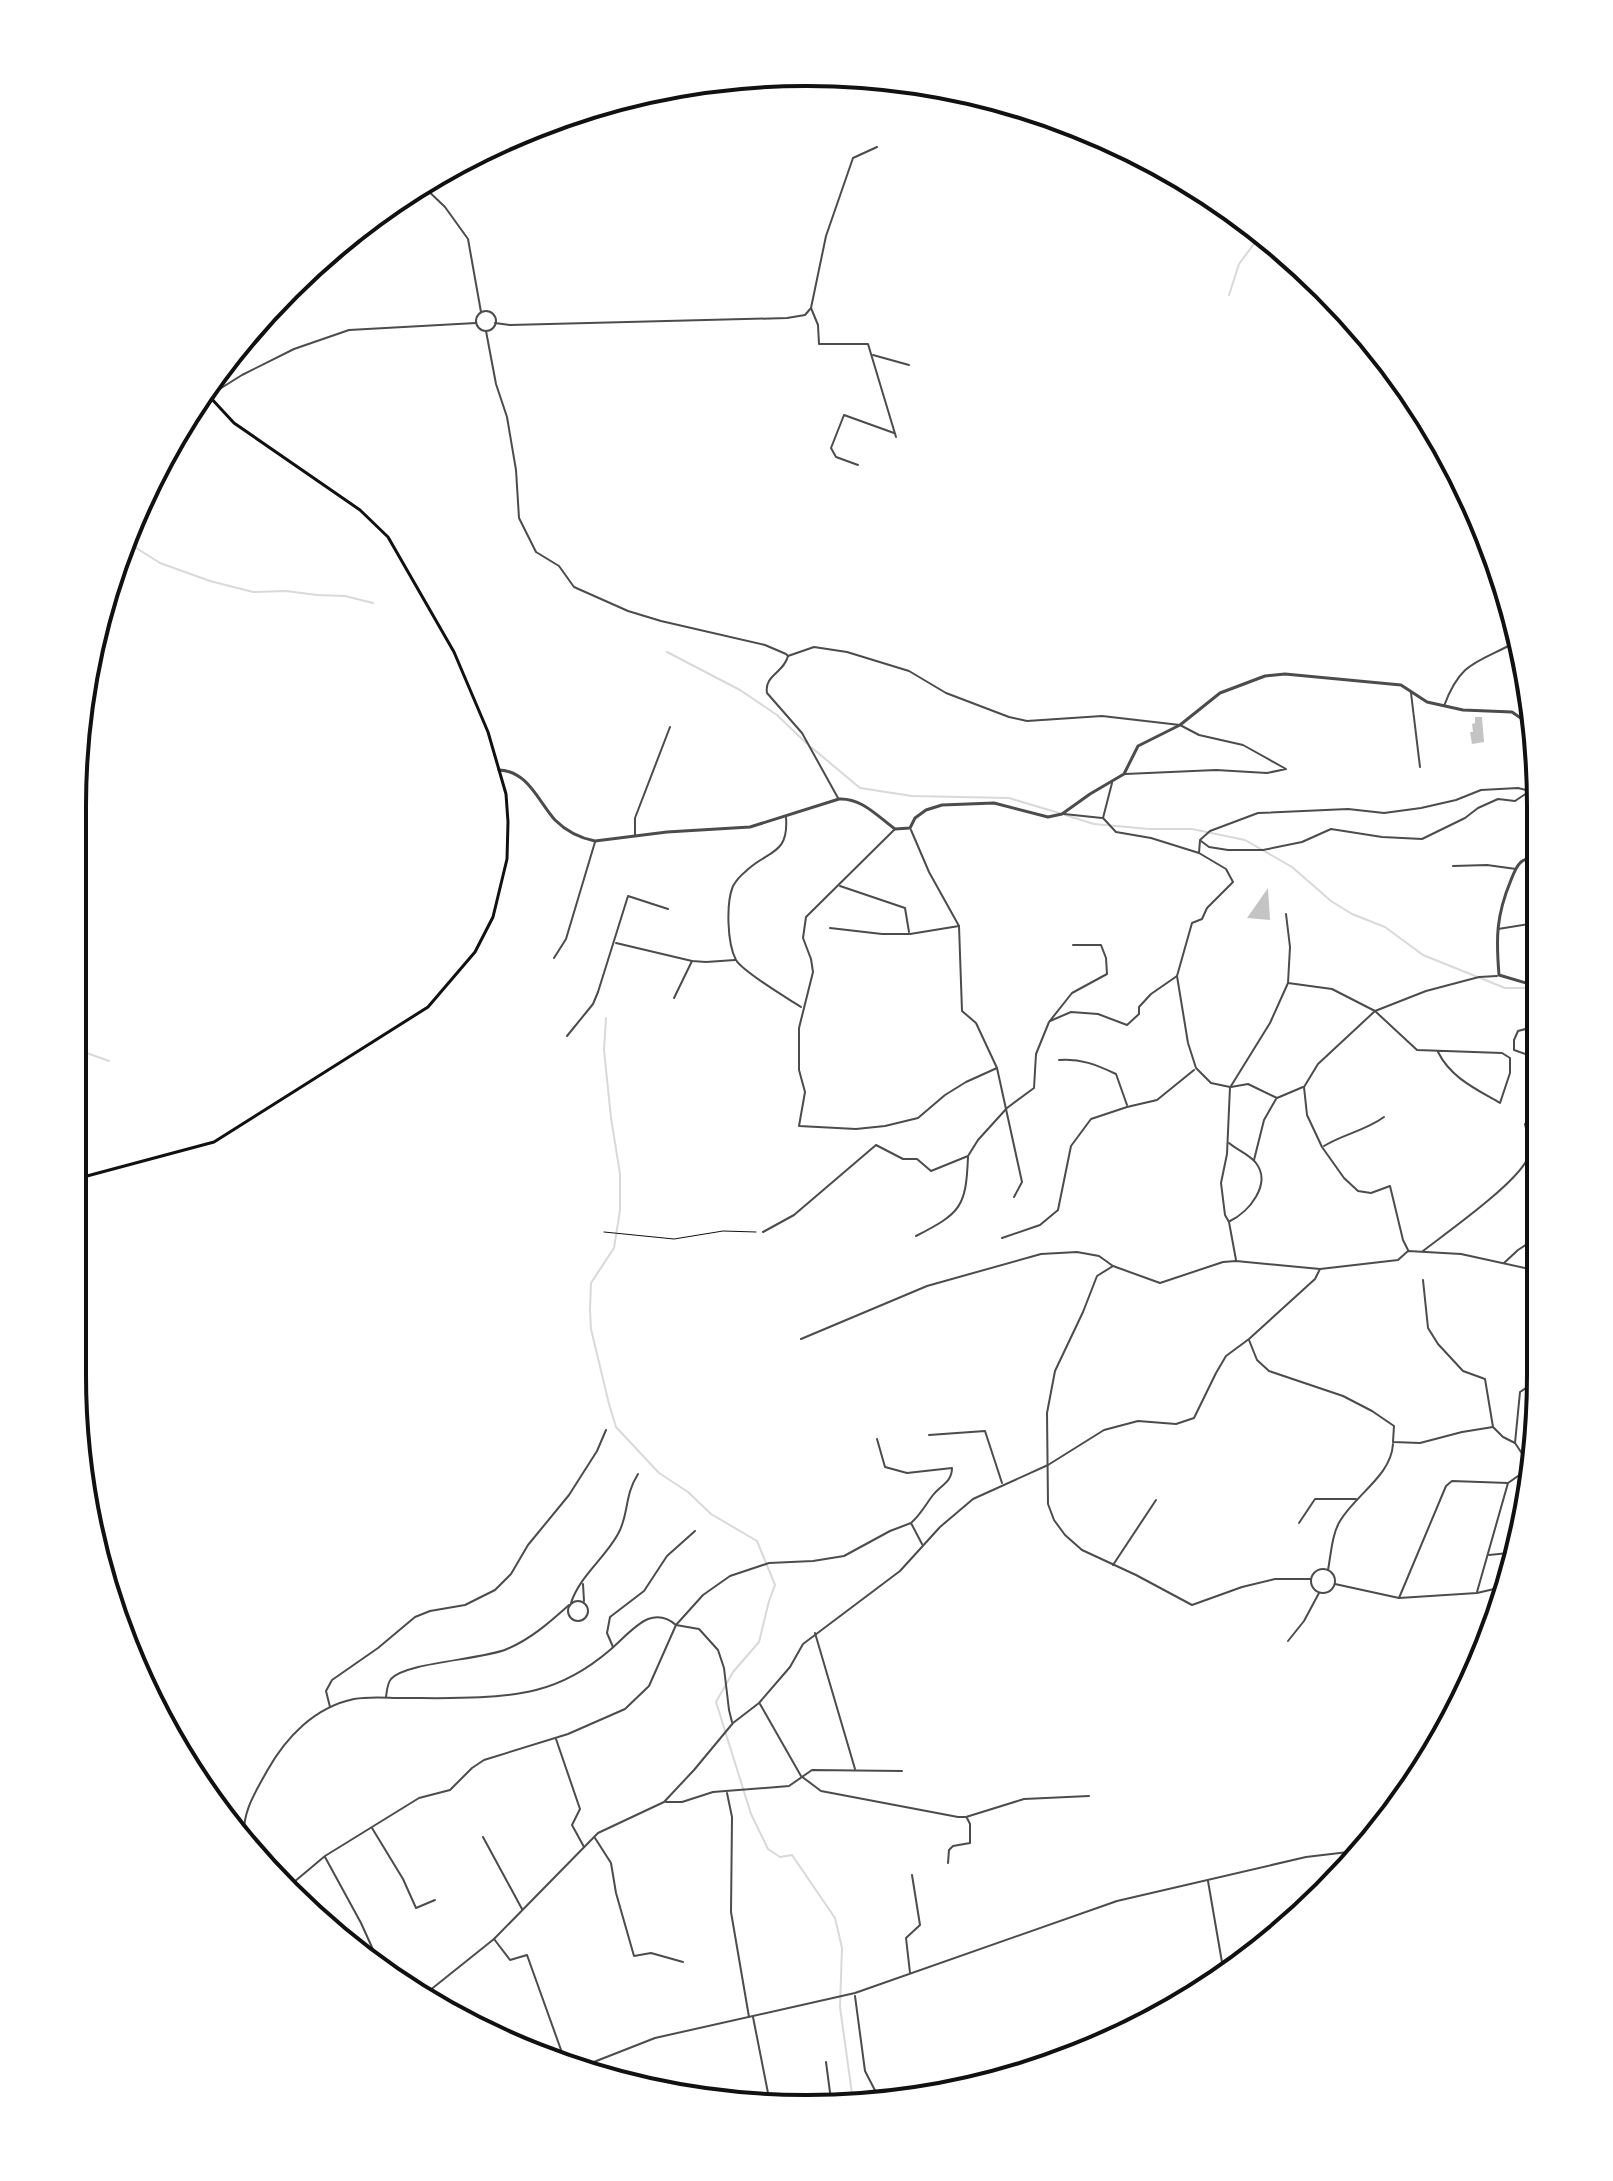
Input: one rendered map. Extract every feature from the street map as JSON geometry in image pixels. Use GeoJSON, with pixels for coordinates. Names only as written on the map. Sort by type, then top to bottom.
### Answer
{"type":"FeatureCollection","features":[{"type":"Feature","properties":{"kind":"main road"},"geometry":{"type":"LineString","coordinates":[[86,1176],[214,1142],[428,1007],[475,952],[493,917],[507,859],[507,805],[488,732],[454,652],[388,537],[360,510],[234,423],[212,399]]}},
{"type":"Feature","properties":{"kind":"street"},"geometry":{"type":"LineString","coordinates":[[495,323],[787,318],[805,315],[811,308],[826,236],[853,158],[877,147]]}},
{"type":"Feature","properties":{"kind":"street"},"geometry":{"type":"LineString","coordinates":[[430,193],[445,207],[468,239],[481,312]]}},
{"type":"Feature","properties":{"kind":"street"},"geometry":{"type":"LineString","coordinates":[[811,308],[818,325],[819,344],[868,344],[896,435],[844,415],[831,448],[836,457],[858,465]]}},
{"type":"Feature","properties":{"kind":"street"},"geometry":{"type":"LineString","coordinates":[[481,312],[491,312],[495,317],[492,329],[479,329],[476,317],[481,312]]}},
{"type":"Feature","properties":{"kind":"street"},"geometry":{"type":"LineString","coordinates":[[219,390],[294,349],[349,330],[476,323]]}},
{"type":"Feature","properties":{"kind":"street"},"geometry":{"type":"LineString","coordinates":[[486,331],[496,384],[507,417],[516,470],[519,518],[536,552],[559,566],[574,587],[628,611],[765,645],[788,656]]}},
{"type":"Feature","properties":{"kind":"street"},"geometry":{"type":"LineString","coordinates":[[872,355],[909,365]]}},
{"type":"Feature","properties":{"kind":"street"},"geometry":{"type":"LineString","coordinates":[[1444,707],[1452,683],[1468,666],[1508,646]]}},
{"type":"Feature","properties":{"kind":"street"},"geometry":{"type":"LineString","coordinates":[[839,799],[802,733],[767,693],[768,680],[783,667],[788,656],[814,647],[847,652],[909,671],[946,693],[1009,717],[1027,721],[1102,716],[1180,725],[1199,735],[1243,745],[1286,769],[1267,773],[1216,770],[1124,774]]}},
{"type":"Feature","properties":{"kind":"street"},"geometry":{"type":"LineString","coordinates":[[1062,814],[1124,774],[1138,746],[1180,725],[1220,693],[1265,676],[1285,674],[1380,681],[1401,685],[1427,702],[1444,707],[1512,712],[1522,719]]}},
{"type":"Feature","properties":{"kind":"street"},"geometry":{"type":"LineString","coordinates":[[1411,692],[1420,767]]}},
{"type":"Feature","properties":{"kind":"street"},"geometry":{"type":"LineString","coordinates":[[635,835],[635,818],[670,727]]}},
{"type":"Feature","properties":{"kind":"street"},"geometry":{"type":"LineString","coordinates":[[499,770],[512,772],[524,780],[562,826],[595,841],[750,827],[839,799],[859,802],[895,829]]}},
{"type":"Feature","properties":{"kind":"street"},"geometry":{"type":"LineString","coordinates":[[1103,818],[1113,781]]}},
{"type":"Feature","properties":{"kind":"street"},"geometry":{"type":"LineString","coordinates":[[1199,853],[1200,840],[1210,831],[1258,813],[1348,809],[1384,813],[1444,803],[1481,790],[1526,790]]}},
{"type":"Feature","properties":{"kind":"street"},"geometry":{"type":"LineString","coordinates":[[1200,840],[1209,847],[1263,850],[1302,842],[1331,829],[1422,839],[1498,799],[1515,801],[1526,793]]}},
{"type":"Feature","properties":{"kind":"street"},"geometry":{"type":"LineString","coordinates":[[1014,1197],[1022,1182],[997,1068],[976,1023],[962,1011],[959,926],[929,872],[910,828],[915,818],[926,810],[942,805],[994,803],[1048,817],[1062,814],[1103,818],[1116,832],[1151,838],[1199,853],[1226,869],[1233,882],[1207,908],[1202,919],[1192,923],[1177,976],[1188,1043],[1196,1068],[1211,1083],[1230,1087],[1248,1084],[1277,1098]]}},
{"type":"Feature","properties":{"kind":"street"},"geometry":{"type":"LineString","coordinates":[[786,816],[787,834],[782,845],[747,869],[734,883],[729,902],[729,924],[736,960],[757,978],[803,1008]]}},
{"type":"Feature","properties":{"kind":"street"},"geometry":{"type":"LineString","coordinates":[[910,828],[895,829],[806,917],[803,938],[813,972],[799,1028],[799,1070],[805,1092],[799,1126],[856,1129],[918,1118],[945,1095],[997,1068]]}},
{"type":"Feature","properties":{"kind":"street"},"geometry":{"type":"LineString","coordinates":[[554,958],[566,939],[595,841]]}},
{"type":"Feature","properties":{"kind":"street"},"geometry":{"type":"LineString","coordinates":[[1499,975],[1497,929],[1505,893],[1521,861],[1527,859]]}},
{"type":"Feature","properties":{"kind":"street"},"geometry":{"type":"LineString","coordinates":[[1453,866],[1487,865],[1516,869]]}},
{"type":"Feature","properties":{"kind":"street"},"geometry":{"type":"LineString","coordinates":[[838,885],[905,908],[910,934]]}},
{"type":"Feature","properties":{"kind":"street"},"geometry":{"type":"LineString","coordinates":[[567,1036],[593,1004],[628,896],[668,909]]}},
{"type":"Feature","properties":{"kind":"street"},"geometry":{"type":"LineString","coordinates":[[1236,1261],[1221,1183],[1228,1142],[1230,1087],[1270,1023],[1288,983],[1290,947],[1286,914]]}},
{"type":"Feature","properties":{"kind":"street"},"geometry":{"type":"LineString","coordinates":[[1497,929],[1527,924]]}},
{"type":"Feature","properties":{"kind":"street"},"geometry":{"type":"LineString","coordinates":[[830,928],[910,934],[959,926]]}},
{"type":"Feature","properties":{"kind":"street"},"geometry":{"type":"LineString","coordinates":[[615,943],[692,961],[736,960]]}},
{"type":"Feature","properties":{"kind":"street"},"geometry":{"type":"LineString","coordinates":[[916,1236],[946,1221],[963,1200],[968,1156],[978,1140],[1007,1108],[1034,1088],[1036,1054],[1049,1022],[1072,993],[1107,974],[1101,945],[1073,945]]}},
{"type":"Feature","properties":{"kind":"street"},"geometry":{"type":"LineString","coordinates":[[674,998],[692,961]]}},
{"type":"Feature","properties":{"kind":"street"},"geometry":{"type":"LineString","coordinates":[[1254,1160],[1264,1120],[1277,1098],[1304,1087],[1318,1064],[1375,1011],[1426,991],[1479,977],[1499,975],[1527,983]]}},
{"type":"Feature","properties":{"kind":"street"},"geometry":{"type":"LineString","coordinates":[[1049,1022],[1071,1012],[1098,1014],[1127,1025],[1139,1014],[1139,1007],[1151,994],[1177,976]]}},
{"type":"Feature","properties":{"kind":"street"},"geometry":{"type":"LineString","coordinates":[[1288,983],[1332,989],[1375,1011],[1417,1050],[1502,1053],[1510,1058],[1510,1073],[1500,1103],[1460,1080],[1438,1052]]}},
{"type":"Feature","properties":{"kind":"street"},"geometry":{"type":"LineString","coordinates":[[1527,1029],[1518,1031],[1514,1050],[1527,1055]]}},
{"type":"Feature","properties":{"kind":"street"},"geometry":{"type":"LineString","coordinates":[[1059,1060],[1074,1058],[1116,1074],[1127,1107]]}},
{"type":"Feature","properties":{"kind":"street"},"geometry":{"type":"LineString","coordinates":[[1002,1238],[1040,1225],[1058,1210],[1071,1146],[1091,1119],[1157,1100],[1196,1068]]}},
{"type":"Feature","properties":{"kind":"street"},"geometry":{"type":"LineString","coordinates":[[1304,1087],[1307,1115],[1322,1147],[1344,1178],[1358,1191],[1371,1193],[1390,1186],[1408,1251]]}},
{"type":"Feature","properties":{"kind":"street"},"geometry":{"type":"LineString","coordinates":[[1322,1147],[1372,1126],[1384,1117]]}},
{"type":"Feature","properties":{"kind":"street"},"geometry":{"type":"LineString","coordinates":[[1525,1124],[1527,1136]]}},
{"type":"Feature","properties":{"kind":"street"},"geometry":{"type":"LineString","coordinates":[[1228,1142],[1254,1160],[1261,1171],[1258,1195],[1239,1217],[1229,1222]]}},
{"type":"Feature","properties":{"kind":"street"},"geometry":{"type":"LineString","coordinates":[[763,1232],[794,1215],[876,1145],[903,1159],[917,1159],[931,1171],[968,1156]]}},
{"type":"Feature","properties":{"kind":"street"},"geometry":{"type":"LineString","coordinates":[[1422,1252],[1494,1196],[1527,1159]]}},
{"type":"Feature","properties":{"kind":"street"},"geometry":{"type":"LineString","coordinates":[[1503,1264],[1527,1244]]}},
{"type":"Feature","properties":{"kind":"street"},"geometry":{"type":"LineString","coordinates":[[801,1339],[927,1286],[1041,1254],[1077,1252],[1099,1256],[1113,1266],[1160,1283],[1223,1262],[1320,1269],[1398,1260],[1408,1251],[1461,1254],[1527,1269]]}},
{"type":"Feature","properties":{"kind":"street"},"geometry":{"type":"LineString","coordinates":[[1113,1266],[1097,1276],[1055,1371],[1047,1413],[1048,1504],[1054,1520],[1082,1550],[1192,1605],[1275,1579],[1311,1579]]}},
{"type":"Feature","properties":{"kind":"street"},"geometry":{"type":"LineString","coordinates":[[431,1989],[494,1939],[598,1833],[664,1802],[733,1723],[759,1703],[790,1667],[803,1644],[900,1571],[940,1527],[973,1499],[1048,1465],[1104,1430],[1138,1421],[1176,1424],[1194,1418],[1226,1356],[1315,1279],[1320,1269]]}},
{"type":"Feature","properties":{"kind":"street"},"geometry":{"type":"LineString","coordinates":[[1423,1280],[1428,1328],[1463,1371],[1485,1379],[1493,1427],[1515,1443],[1522,1453]]}},
{"type":"Feature","properties":{"kind":"street"},"geometry":{"type":"LineString","coordinates":[[1249,1339],[1257,1360],[1269,1371],[1343,1396],[1394,1426],[1392,1455],[1382,1472],[1339,1523],[1328,1570]]}},
{"type":"Feature","properties":{"kind":"street"},"geometry":{"type":"LineString","coordinates":[[1515,1443],[1520,1392],[1526,1388]]}},
{"type":"Feature","properties":{"kind":"street"},"geometry":{"type":"LineString","coordinates":[[1393,1442],[1420,1443],[1493,1427]]}},
{"type":"Feature","properties":{"kind":"street"},"geometry":{"type":"LineString","coordinates":[[330,1708],[326,1691],[332,1680],[415,1617],[465,1605],[503,1583],[528,1545],[569,1495],[597,1451],[606,1430]]}},
{"type":"Feature","properties":{"kind":"street"},"geometry":{"type":"LineString","coordinates":[[929,1435],[985,1431],[1002,1484]]}},
{"type":"Feature","properties":{"kind":"street"},"geometry":{"type":"LineString","coordinates":[[295,1881],[325,1856],[371,1826],[419,1798],[450,1790],[484,1760],[556,1738],[625,1709],[649,1686],[676,1625],[703,1595],[730,1576],[769,1563],[844,1556],[911,1523],[952,1476],[952,1468],[907,1473],[885,1467],[877,1439]]}},
{"type":"Feature","properties":{"kind":"street"},"geometry":{"type":"LineString","coordinates":[[570,1617],[568,1612],[575,1591],[619,1533],[629,1489],[638,1474]]}},
{"type":"Feature","properties":{"kind":"street"},"geometry":{"type":"LineString","coordinates":[[1399,1598],[1446,1486],[1452,1481],[1508,1483],[1520,1475]]}},
{"type":"Feature","properties":{"kind":"street"},"geometry":{"type":"LineString","coordinates":[[1477,1593],[1508,1483]]}},
{"type":"Feature","properties":{"kind":"street"},"geometry":{"type":"LineString","coordinates":[[1299,1523],[1315,1499],[1357,1499]]}},
{"type":"Feature","properties":{"kind":"street"},"geometry":{"type":"LineString","coordinates":[[1113,1565],[1156,1500]]}},
{"type":"Feature","properties":{"kind":"street"},"geometry":{"type":"LineString","coordinates":[[911,1523],[923,1545]]}},
{"type":"Feature","properties":{"kind":"street"},"geometry":{"type":"LineString","coordinates":[[613,1647],[607,1633],[610,1617],[644,1591],[667,1556],[695,1531]]}},
{"type":"Feature","properties":{"kind":"street"},"geometry":{"type":"LineString","coordinates":[[1487,1555],[1504,1553]]}},
{"type":"Feature","properties":{"kind":"street"},"geometry":{"type":"LineString","coordinates":[[1317,1570],[1328,1570],[1333,1574],[1335,1584],[1331,1590],[1319,1592],[1313,1587],[1311,1579],[1317,1570]]}},
{"type":"Feature","properties":{"kind":"street"},"geometry":{"type":"LineString","coordinates":[[554,1618],[563,1615],[576,1621],[586,1617],[588,1611],[582,1593],[583,1583]]}},
{"type":"Feature","properties":{"kind":"street"},"geometry":{"type":"LineString","coordinates":[[1335,1584],[1399,1598],[1494,1589]]}},
{"type":"Feature","properties":{"kind":"street"},"geometry":{"type":"LineString","coordinates":[[1288,1641],[1304,1621],[1319,1592]]}},
{"type":"Feature","properties":{"kind":"street"},"geometry":{"type":"LineString","coordinates":[[386,1698],[389,1682],[396,1675],[507,1649],[530,1637],[570,1604],[577,1600],[585,1603]]}},
{"type":"Feature","properties":{"kind":"street"},"geometry":{"type":"LineString","coordinates":[[244,1824],[247,1807],[292,1733],[330,1708],[355,1699],[502,1695],[538,1690],[578,1673],[648,1619],[665,1618],[676,1625],[699,1629],[718,1650],[733,1723]]}},
{"type":"Feature","properties":{"kind":"street"},"geometry":{"type":"LineString","coordinates":[[815,1633],[855,1770]]}},
{"type":"Feature","properties":{"kind":"street"},"geometry":{"type":"LineString","coordinates":[[759,1703],[801,1776],[821,1791],[958,1817],[1024,1799],[1089,1796]]}},
{"type":"Feature","properties":{"kind":"street"},"geometry":{"type":"LineString","coordinates":[[556,1738],[580,1809],[572,1825],[584,1847]]}},
{"type":"Feature","properties":{"kind":"street"},"geometry":{"type":"LineString","coordinates":[[664,1802],[682,1802],[713,1792],[789,1786],[812,1770],[902,1771]]}},
{"type":"Feature","properties":{"kind":"street"},"geometry":{"type":"LineString","coordinates":[[727,1792],[732,1817],[731,1912],[768,2093]]}},
{"type":"Feature","properties":{"kind":"street"},"geometry":{"type":"LineString","coordinates":[[948,1863],[949,1850],[953,1846],[970,1843],[970,1824],[966,1817]]}},
{"type":"Feature","properties":{"kind":"street"},"geometry":{"type":"LineString","coordinates":[[371,1826],[403,1879],[416,1908],[435,1900]]}},
{"type":"Feature","properties":{"kind":"street"},"geometry":{"type":"LineString","coordinates":[[483,1837],[522,1910]]}},
{"type":"Feature","properties":{"kind":"street"},"geometry":{"type":"LineString","coordinates":[[594,1837],[611,1863],[634,1956],[651,1953],[683,1962]]}},
{"type":"Feature","properties":{"kind":"street"},"geometry":{"type":"LineString","coordinates":[[593,2062],[655,2038],[855,1993],[1117,1901],[1306,1857],[1346,1852]]}},
{"type":"Feature","properties":{"kind":"street"},"geometry":{"type":"LineString","coordinates":[[325,1856],[373,1950]]}},
{"type":"Feature","properties":{"kind":"street"},"geometry":{"type":"LineString","coordinates":[[910,1974],[906,1938],[920,1925],[912,1875]]}},
{"type":"Feature","properties":{"kind":"street"},"geometry":{"type":"LineString","coordinates":[[1208,1879],[1222,1963]]}},
{"type":"Feature","properties":{"kind":"street"},"geometry":{"type":"LineString","coordinates":[[494,1939],[510,1960],[527,1955],[562,2052]]}},
{"type":"Feature","properties":{"kind":"street"},"geometry":{"type":"LineString","coordinates":[[855,1993],[865,2071],[875,2091]]}},
{"type":"Feature","properties":{"kind":"street"},"geometry":{"type":"LineString","coordinates":[[826,2062],[830,2094]]}},
{"type":"Feature","properties":{"kind":"path"},"geometry":{"type":"LineString","coordinates":[[604,1232],[674,1239],[723,1231],[763,1232]]}},
{"type":"Feature","properties":{"kind":"building"},"geometry":{"type":"Polygon","coordinates":[[[1475,717],[1482,717],[1484,742],[1472,744],[1470,732],[1473,732],[1475,717]]]}},
{"type":"Feature","properties":{"kind":"building"},"geometry":{"type":"Polygon","coordinates":[[[1268,888],[1270,920],[1247,918],[1268,888]]]}},
{"type":"Feature","properties":{"kind":"waterway"},"geometry":{"type":"LineString","coordinates":[[1229,295],[1239,264],[1255,243]]}},
{"type":"Feature","properties":{"kind":"waterway"},"geometry":{"type":"LineString","coordinates":[[135,547],[160,563],[253,592],[286,591],[345,596],[373,603]]}},
{"type":"Feature","properties":{"kind":"waterway"},"geometry":{"type":"LineString","coordinates":[[667,652],[740,690],[777,715],[806,743]]}},
{"type":"Feature","properties":{"kind":"waterway"},"geometry":{"type":"LineString","coordinates":[[811,747],[860,788],[912,796],[1009,798],[1059,813]]}},
{"type":"Feature","properties":{"kind":"waterway"},"geometry":{"type":"LineString","coordinates":[[1065,815],[1094,824],[1192,829],[1245,840],[1292,867],[1331,901],[1352,914],[1385,927],[1423,955],[1505,988],[1527,988]]}},
{"type":"Feature","properties":{"kind":"waterway"},"geometry":{"type":"LineString","coordinates":[[606,1018],[604,1050],[620,1174],[620,1210],[614,1248],[591,1283],[591,1329],[616,1427],[659,1473],[688,1492],[711,1514],[757,1541],[775,1585],[759,1642],[733,1672],[716,1702],[751,1814],[768,1849],[780,1857],[792,1855],[835,1918],[842,1948],[840,2007],[852,2093]]}},
{"type":"Feature","properties":{"kind":"waterway"},"geometry":{"type":"LineString","coordinates":[[86,1053],[109,1061]]}}]}
